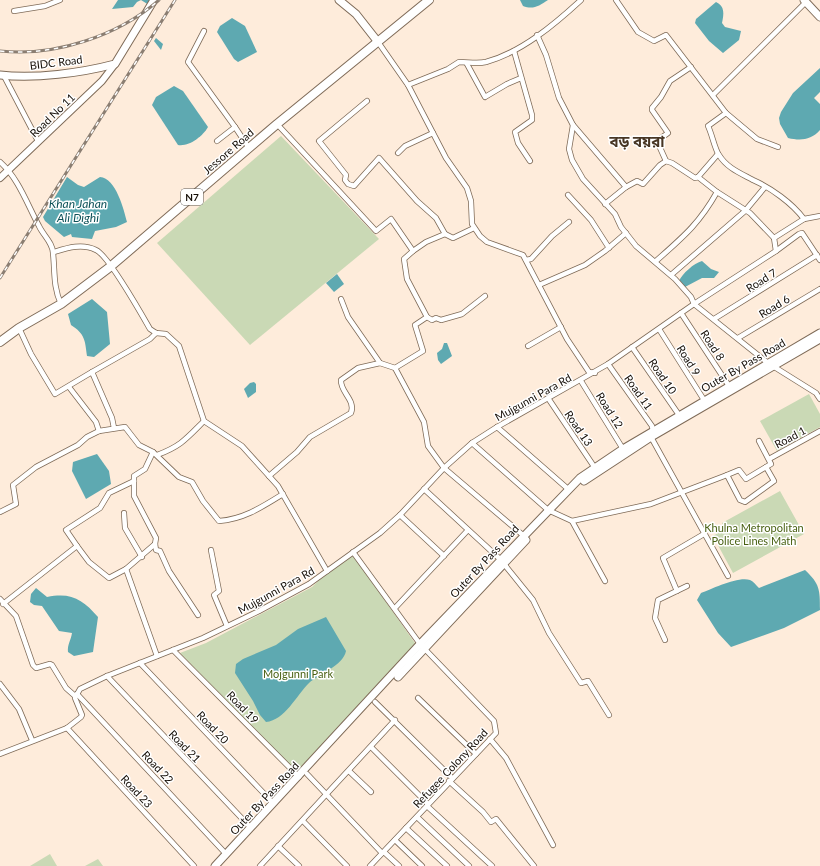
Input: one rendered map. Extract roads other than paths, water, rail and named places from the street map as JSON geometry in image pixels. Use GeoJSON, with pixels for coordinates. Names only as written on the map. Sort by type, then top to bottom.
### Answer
{"type":"FeatureCollection","features":[{"type":"Feature","properties":{"kind":"highway","name":"Jessore Road"},"geometry":{"type":"LineString","coordinates":[[0,342],[19,328],[61,304],[110,267],[277,124],[429,0]]}},
{"type":"Feature","properties":{"kind":"main road"},"geometry":{"type":"LineString","coordinates":[[115,64],[154,0]]}},
{"type":"Feature","properties":{"kind":"main road"},"geometry":{"type":"LineString","coordinates":[[339,0],[356,14],[378,42]]}},
{"type":"Feature","properties":{"kind":"main road"},"geometry":{"type":"LineString","coordinates":[[806,1],[820,12]]}},
{"type":"Feature","properties":{"kind":"main road"},"geometry":{"type":"LineString","coordinates":[[806,1],[820,17]]}},
{"type":"Feature","properties":{"kind":"main road","name":"BIDC Road"},"geometry":{"type":"LineString","coordinates":[[2,76],[38,76],[115,64]]}},
{"type":"Feature","properties":{"kind":"main road","name":"Outer By Pass Road"},"geometry":{"type":"LineString","coordinates":[[215,866],[550,511],[568,489],[623,449],[652,434],[771,365],[820,333]]}},
{"type":"Feature","properties":{"kind":"main road","name":"Outer By Pass Road"},"geometry":{"type":"LineString","coordinates":[[502,562],[524,536],[584,481],[678,415],[729,386],[820,339]]}},
{"type":"Feature","properties":{"kind":"main road","name":"Outer By Pass Road"},"geometry":{"type":"LineString","coordinates":[[220,866],[374,702],[422,646]]}},
{"type":"Feature","properties":{"kind":"street"},"geometry":{"type":"LineString","coordinates":[[14,11],[45,6],[60,0]]}},
{"type":"Feature","properties":{"kind":"street"},"geometry":{"type":"LineString","coordinates":[[408,85],[448,69],[459,62],[468,64],[486,62],[514,51],[536,35],[556,24],[581,0]]}},
{"type":"Feature","properties":{"kind":"street"},"geometry":{"type":"LineString","coordinates":[[616,0],[638,32],[654,41],[666,35],[726,113],[757,139],[778,147]]}},
{"type":"Feature","properties":{"kind":"street"},"geometry":{"type":"LineString","coordinates":[[713,95],[806,1]]}},
{"type":"Feature","properties":{"kind":"street"},"geometry":{"type":"LineString","coordinates":[[204,31],[188,62],[249,148]]}},
{"type":"Feature","properties":{"kind":"street"},"geometry":{"type":"LineString","coordinates":[[536,35],[546,55],[559,98],[573,124],[626,187]]}},
{"type":"Feature","properties":{"kind":"street"},"geometry":{"type":"LineString","coordinates":[[378,42],[408,85],[446,158],[469,193],[471,201],[471,218],[474,228],[483,240],[520,253],[526,260],[561,328],[588,372],[595,373]]}},
{"type":"Feature","properties":{"kind":"street"},"geometry":{"type":"LineString","coordinates":[[514,51],[532,115],[532,120],[515,132],[518,143],[530,161]]}},
{"type":"Feature","properties":{"kind":"street","name":"Road No 11"},"geometry":{"type":"LineString","coordinates":[[0,178],[102,81],[115,64]]}},
{"type":"Feature","properties":{"kind":"street"},"geometry":{"type":"LineString","coordinates":[[468,64],[485,97],[507,84],[522,78]]}},
{"type":"Feature","properties":{"kind":"street"},"geometry":{"type":"LineString","coordinates":[[692,67],[670,81],[662,97],[652,108],[668,133],[657,141],[666,161],[672,163],[695,178],[698,177],[759,221],[774,238],[776,251]]}},
{"type":"Feature","properties":{"kind":"street"},"geometry":{"type":"LineString","coordinates":[[2,76],[38,141]]}},
{"type":"Feature","properties":{"kind":"street"},"geometry":{"type":"LineString","coordinates":[[367,101],[319,141],[346,175],[344,180],[348,184],[354,186],[380,158],[416,201],[436,218],[445,234],[453,238],[474,228]]}},
{"type":"Feature","properties":{"kind":"street"},"geometry":{"type":"LineString","coordinates":[[726,113],[708,126],[714,138],[718,154],[737,174],[765,187],[798,210],[804,219]]}},
{"type":"Feature","properties":{"kind":"street"},"geometry":{"type":"LineString","coordinates":[[277,124],[376,231],[391,219],[413,251]]}},
{"type":"Feature","properties":{"kind":"street"},"geometry":{"type":"LineString","coordinates":[[573,124],[569,149],[572,160],[583,179],[615,214],[626,233],[645,255],[656,261],[691,297],[694,304],[771,365],[818,392],[820,399]]}},
{"type":"Feature","properties":{"kind":"street"},"geometry":{"type":"LineString","coordinates":[[217,141],[235,127]]}},
{"type":"Feature","properties":{"kind":"street"},"geometry":{"type":"LineString","coordinates":[[398,153],[405,146],[433,133]]}},
{"type":"Feature","properties":{"kind":"street"},"geometry":{"type":"LineString","coordinates":[[698,177],[718,154]]}},
{"type":"Feature","properties":{"kind":"street"},"geometry":{"type":"LineString","coordinates":[[605,204],[626,187],[637,181],[643,184],[660,165],[666,161]]}},
{"type":"Feature","properties":{"kind":"street"},"geometry":{"type":"LineString","coordinates":[[0,162],[9,170],[28,200],[38,226],[54,252],[56,293],[61,304]]}},
{"type":"Feature","properties":{"kind":"street"},"geometry":{"type":"LineString","coordinates":[[670,275],[746,211],[765,187]]}},
{"type":"Feature","properties":{"kind":"street"},"geometry":{"type":"LineString","coordinates":[[656,261],[692,230],[706,212],[717,192]]}},
{"type":"Feature","properties":{"kind":"street"},"geometry":{"type":"LineString","coordinates":[[568,195],[592,220],[608,248]]}},
{"type":"Feature","properties":{"kind":"street"},"geometry":{"type":"LineString","coordinates":[[774,238],[804,219],[820,216]]}},
{"type":"Feature","properties":{"kind":"street"},"geometry":{"type":"LineString","coordinates":[[526,260],[530,259],[552,236],[569,222]]}},
{"type":"Feature","properties":{"kind":"street"},"geometry":{"type":"LineString","coordinates":[[538,285],[585,265],[626,233]]}},
{"type":"Feature","properties":{"kind":"street","name":"Mujgunni Para Rd"},"geometry":{"type":"LineString","coordinates":[[76,695],[80,689],[107,676],[173,650],[227,626],[296,591],[380,533],[400,515],[444,468],[472,444],[497,426],[595,373],[694,304],[802,233],[819,257]]}},
{"type":"Feature","properties":{"kind":"street"},"geometry":{"type":"LineString","coordinates":[[427,317],[407,279],[404,259],[426,242],[445,234]]}},
{"type":"Feature","properties":{"kind":"street"},"geometry":{"type":"LineString","coordinates":[[54,252],[70,247],[89,247],[98,250],[126,287],[150,329],[166,334],[179,346],[204,421],[242,446],[269,476],[283,494],[327,571]]}},
{"type":"Feature","properties":{"kind":"street","name":"Road 7"},"geometry":{"type":"LineString","coordinates":[[714,319],[819,257]]}},
{"type":"Feature","properties":{"kind":"street","name":"Road 6"},"geometry":{"type":"LineString","coordinates":[[738,338],[820,289]]}},
{"type":"Feature","properties":{"kind":"street"},"geometry":{"type":"LineString","coordinates":[[269,476],[297,452],[310,437],[351,413],[352,404],[343,390],[341,380],[358,368],[380,364],[395,368],[423,351],[415,325],[427,317],[441,320],[462,314],[484,296]]}},
{"type":"Feature","properties":{"kind":"street"},"geometry":{"type":"LineString","coordinates":[[341,299],[348,317],[380,364]]}},
{"type":"Feature","properties":{"kind":"street","name":"Road 8"},"geometry":{"type":"LineString","coordinates":[[681,313],[729,386]]}},
{"type":"Feature","properties":{"kind":"street"},"geometry":{"type":"LineString","coordinates":[[19,328],[34,360],[55,394],[150,339],[156,332]]}},
{"type":"Feature","properties":{"kind":"street"},"geometry":{"type":"LineString","coordinates":[[528,346],[561,328]]}},
{"type":"Feature","properties":{"kind":"street","name":"Road 9"},"geometry":{"type":"LineString","coordinates":[[659,329],[704,400]]}},
{"type":"Feature","properties":{"kind":"street","name":"Road 10"},"geometry":{"type":"LineString","coordinates":[[632,347],[678,415]]}},
{"type":"Feature","properties":{"kind":"street","name":"Road 11"},"geometry":{"type":"LineString","coordinates":[[608,364],[652,426],[652,434],[680,492],[728,576]]}},
{"type":"Feature","properties":{"kind":"street"},"geometry":{"type":"LineString","coordinates":[[395,368],[424,422],[428,446],[444,468],[524,536]]}},
{"type":"Feature","properties":{"kind":"street"},"geometry":{"type":"LineString","coordinates":[[92,372],[112,418],[114,428]]}},
{"type":"Feature","properties":{"kind":"street","name":"Road 12"},"geometry":{"type":"LineString","coordinates":[[580,381],[623,449]]}},
{"type":"Feature","properties":{"kind":"street"},"geometry":{"type":"LineString","coordinates":[[69,387],[96,422],[100,431]]}},
{"type":"Feature","properties":{"kind":"street","name":"Road 13"},"geometry":{"type":"LineString","coordinates":[[548,398],[595,468]]}},
{"type":"Feature","properties":{"kind":"street"},"geometry":{"type":"LineString","coordinates":[[198,615],[176,583],[160,551],[156,550],[156,538],[134,496],[134,476],[145,469],[155,454],[174,449],[185,442],[204,421]]}},
{"type":"Feature","properties":{"kind":"street"},"geometry":{"type":"LineString","coordinates":[[497,426],[568,489]]}},
{"type":"Feature","properties":{"kind":"street"},"geometry":{"type":"LineString","coordinates":[[0,512],[16,504],[13,485],[30,471],[78,445],[87,437],[100,431],[125,427],[138,445],[155,454],[179,477],[192,482],[203,501],[219,521],[233,520],[250,514],[283,494]]}},
{"type":"Feature","properties":{"kind":"street","name":"Road 1"},"geometry":{"type":"LineString","coordinates":[[769,459],[820,431]]}},
{"type":"Feature","properties":{"kind":"street"},"geometry":{"type":"LineString","coordinates":[[472,444],[550,511],[572,521],[631,509],[739,470],[746,479],[771,464],[759,442]]}},
{"type":"Feature","properties":{"kind":"street"},"geometry":{"type":"LineString","coordinates":[[727,475],[740,500],[745,502],[774,481],[766,467]]}},
{"type":"Feature","properties":{"kind":"street"},"geometry":{"type":"LineString","coordinates":[[134,481],[109,493],[100,508],[66,530],[89,562],[109,578],[126,569],[142,557],[155,544]]}},
{"type":"Feature","properties":{"kind":"street"},"geometry":{"type":"LineString","coordinates":[[424,489],[502,562],[533,600],[549,633],[581,684],[588,681],[609,715]]}},
{"type":"Feature","properties":{"kind":"street"},"geometry":{"type":"LineString","coordinates":[[124,513],[125,528],[142,557]]}},
{"type":"Feature","properties":{"kind":"street"},"geometry":{"type":"LineString","coordinates":[[400,515],[444,556]]}},
{"type":"Feature","properties":{"kind":"street"},"geometry":{"type":"LineString","coordinates":[[572,521],[605,581]]}},
{"type":"Feature","properties":{"kind":"street"},"geometry":{"type":"LineString","coordinates":[[395,608],[468,530]]}},
{"type":"Feature","properties":{"kind":"street"},"geometry":{"type":"LineString","coordinates":[[677,591],[664,558],[704,534]]}},
{"type":"Feature","properties":{"kind":"street"},"geometry":{"type":"LineString","coordinates":[[0,599],[3,604],[77,546]]}},
{"type":"Feature","properties":{"kind":"street"},"geometry":{"type":"LineString","coordinates":[[211,550],[219,591],[214,595],[227,626]]}},
{"type":"Feature","properties":{"kind":"street"},"geometry":{"type":"LineString","coordinates":[[353,552],[422,646]]}},
{"type":"Feature","properties":{"kind":"street"},"geometry":{"type":"LineString","coordinates":[[126,569],[157,656]]}},
{"type":"Feature","properties":{"kind":"street"},"geometry":{"type":"LineString","coordinates":[[665,640],[655,618],[658,600],[687,586]]}},
{"type":"Feature","properties":{"kind":"street","name":"Road 22"},"geometry":{"type":"LineString","coordinates":[[3,604],[16,616],[33,665],[36,668],[50,664],[52,665],[66,688],[76,695],[226,854]]}},
{"type":"Feature","properties":{"kind":"street","name":"Refugee Colony Road"},"geometry":{"type":"LineString","coordinates":[[373,865],[383,852],[450,780],[496,733],[494,721],[422,646]]}},
{"type":"Feature","properties":{"kind":"street","name":"Road 19"},"geometry":{"type":"LineString","coordinates":[[173,650],[299,777]]}},
{"type":"Feature","properties":{"kind":"street","name":"Road 20"},"geometry":{"type":"LineString","coordinates":[[140,662],[273,803]]}},
{"type":"Feature","properties":{"kind":"street","name":"Road 21"},"geometry":{"type":"LineString","coordinates":[[107,676],[250,828]]}},
{"type":"Feature","properties":{"kind":"street"},"geometry":{"type":"LineString","coordinates":[[0,684],[19,709],[32,740]]}},
{"type":"Feature","properties":{"kind":"street"},"geometry":{"type":"LineString","coordinates":[[0,754],[32,740],[67,728],[82,715],[76,695]]}},
{"type":"Feature","properties":{"kind":"street"},"geometry":{"type":"LineString","coordinates":[[418,698],[476,754]]}},
{"type":"Feature","properties":{"kind":"street"},"geometry":{"type":"LineString","coordinates":[[374,702],[395,720],[491,822],[496,819],[534,866]]}},
{"type":"Feature","properties":{"kind":"street"},"geometry":{"type":"LineString","coordinates":[[260,866],[395,720]]}},
{"type":"Feature","properties":{"kind":"street","name":"Road 23"},"geometry":{"type":"LineString","coordinates":[[67,728],[194,866]]}},
{"type":"Feature","properties":{"kind":"street"},"geometry":{"type":"LineString","coordinates":[[490,739],[506,758],[553,845]]}},
{"type":"Feature","properties":{"kind":"street"},"geometry":{"type":"LineString","coordinates":[[371,747],[427,805],[492,866]]}},
{"type":"Feature","properties":{"kind":"street"},"geometry":{"type":"LineString","coordinates":[[349,771],[371,792]]}},
{"type":"Feature","properties":{"kind":"street"},"geometry":{"type":"LineString","coordinates":[[307,774],[326,796],[399,866]]}},
{"type":"Feature","properties":{"kind":"street"},"geometry":{"type":"LineString","coordinates":[[417,817],[469,866]]}},
{"type":"Feature","properties":{"kind":"street"},"geometry":{"type":"LineString","coordinates":[[303,821],[347,866]]}},
{"type":"Feature","properties":{"kind":"street"},"geometry":{"type":"LineString","coordinates":[[406,828],[447,866]]}},
{"type":"Feature","properties":{"kind":"street"},"geometry":{"type":"LineString","coordinates":[[395,840],[422,866]]}},
{"type":"Feature","properties":{"kind":"street"},"geometry":{"type":"LineString","coordinates":[[278,846],[299,866]]}},
{"type":"Feature","properties":{"kind":"water"},"geometry":{"type":"Polygon","coordinates":[[[118,0],[141,0],[133,7],[112,9],[118,0]]]}},
{"type":"Feature","properties":{"kind":"water"},"geometry":{"type":"Polygon","coordinates":[[[141,0],[149,0],[149,5],[141,0]]]}},
{"type":"Feature","properties":{"kind":"water"},"geometry":{"type":"Polygon","coordinates":[[[520,0],[548,0],[539,6],[530,8],[523,6],[520,0]]]}},
{"type":"Feature","properties":{"kind":"water"},"geometry":{"type":"Polygon","coordinates":[[[716,2],[722,8],[722,23],[725,27],[741,31],[739,40],[723,53],[709,41],[695,23],[696,19],[716,2]]]}},
{"type":"Feature","properties":{"kind":"water"},"geometry":{"type":"Polygon","coordinates":[[[232,18],[245,26],[257,52],[238,62],[234,59],[217,32],[220,26],[232,18]]]}},
{"type":"Feature","properties":{"kind":"water"},"geometry":{"type":"Polygon","coordinates":[[[156,38],[163,44],[161,50],[154,41],[156,38]]]}},
{"type":"Feature","properties":{"kind":"water"},"geometry":{"type":"Polygon","coordinates":[[[820,68],[820,92],[814,98],[820,104],[820,130],[813,136],[806,139],[788,138],[780,124],[779,118],[781,112],[793,93],[820,68]]]}},
{"type":"Feature","properties":{"kind":"water"},"geometry":{"type":"Polygon","coordinates":[[[174,86],[183,91],[208,127],[203,134],[191,143],[182,145],[178,145],[152,105],[156,97],[174,86]]]}},
{"type":"Feature","properties":{"kind":"water","name":"Khan Jahan Ali Dighi"},"geometry":{"type":"Polygon","coordinates":[[[67,177],[78,185],[84,187],[100,177],[106,179],[111,183],[118,195],[127,222],[116,227],[95,231],[92,239],[72,237],[71,234],[64,237],[45,221],[43,217],[67,177]]]}},
{"type":"Feature","properties":{"kind":"water"},"geometry":{"type":"Polygon","coordinates":[[[702,261],[711,269],[719,272],[714,278],[702,278],[685,287],[679,281],[685,272],[692,266],[702,261]]]}},
{"type":"Feature","properties":{"kind":"water"},"geometry":{"type":"Polygon","coordinates":[[[337,274],[344,284],[334,292],[326,283],[337,274]]]}},
{"type":"Feature","properties":{"kind":"water"},"geometry":{"type":"Polygon","coordinates":[[[92,299],[107,312],[110,344],[94,357],[87,356],[84,338],[79,331],[71,325],[68,314],[92,299]]]}},
{"type":"Feature","properties":{"kind":"water"},"geometry":{"type":"Polygon","coordinates":[[[444,343],[447,343],[452,356],[441,364],[438,360],[437,353],[442,349],[444,343]]]}},
{"type":"Feature","properties":{"kind":"water"},"geometry":{"type":"Polygon","coordinates":[[[254,382],[256,384],[256,392],[248,398],[244,389],[250,383],[254,382]]]}},
{"type":"Feature","properties":{"kind":"water"},"geometry":{"type":"Polygon","coordinates":[[[97,454],[109,471],[111,484],[86,499],[72,471],[73,462],[97,454]]]}},
{"type":"Feature","properties":{"kind":"water"},"geometry":{"type":"Polygon","coordinates":[[[805,570],[814,579],[818,588],[820,610],[784,628],[731,647],[718,633],[697,600],[701,593],[732,581],[745,579],[750,580],[759,588],[805,570]]]}},
{"type":"Feature","properties":{"kind":"water"},"geometry":{"type":"Polygon","coordinates":[[[36,588],[47,597],[63,596],[76,599],[87,606],[98,617],[93,652],[74,656],[68,652],[72,633],[59,631],[42,606],[34,605],[30,602],[31,594],[36,588]]]}},
{"type":"Feature","properties":{"kind":"water"},"geometry":{"type":"Polygon","coordinates":[[[326,617],[346,651],[344,656],[336,665],[309,683],[285,712],[279,717],[266,722],[260,715],[235,673],[236,664],[243,659],[276,645],[298,629],[326,617]]]}},
{"type":"Feature","properties":{"kind":"railway"},"geometry":{"type":"LineString","coordinates":[[0,51],[42,51],[84,41],[105,34],[124,24],[143,13],[159,0]]}},
{"type":"Feature","properties":{"kind":"railway"},"geometry":{"type":"LineString","coordinates":[[0,278],[175,0]]}},
{"type":"Feature","properties":{"kind":"district","name":"বড় বয়রা"},"geometry":{"type":"Point","coordinates":[637,141]}},
{"type":"Feature","properties":{"kind":"park label","name":"Khulna Metropolitan Police Lines Math"},"geometry":{"type":"Point","coordinates":[754,533]}},
{"type":"Feature","properties":{"kind":"park label","name":"Mojgunni Park"},"geometry":{"type":"Point","coordinates":[298,673]}}]}
